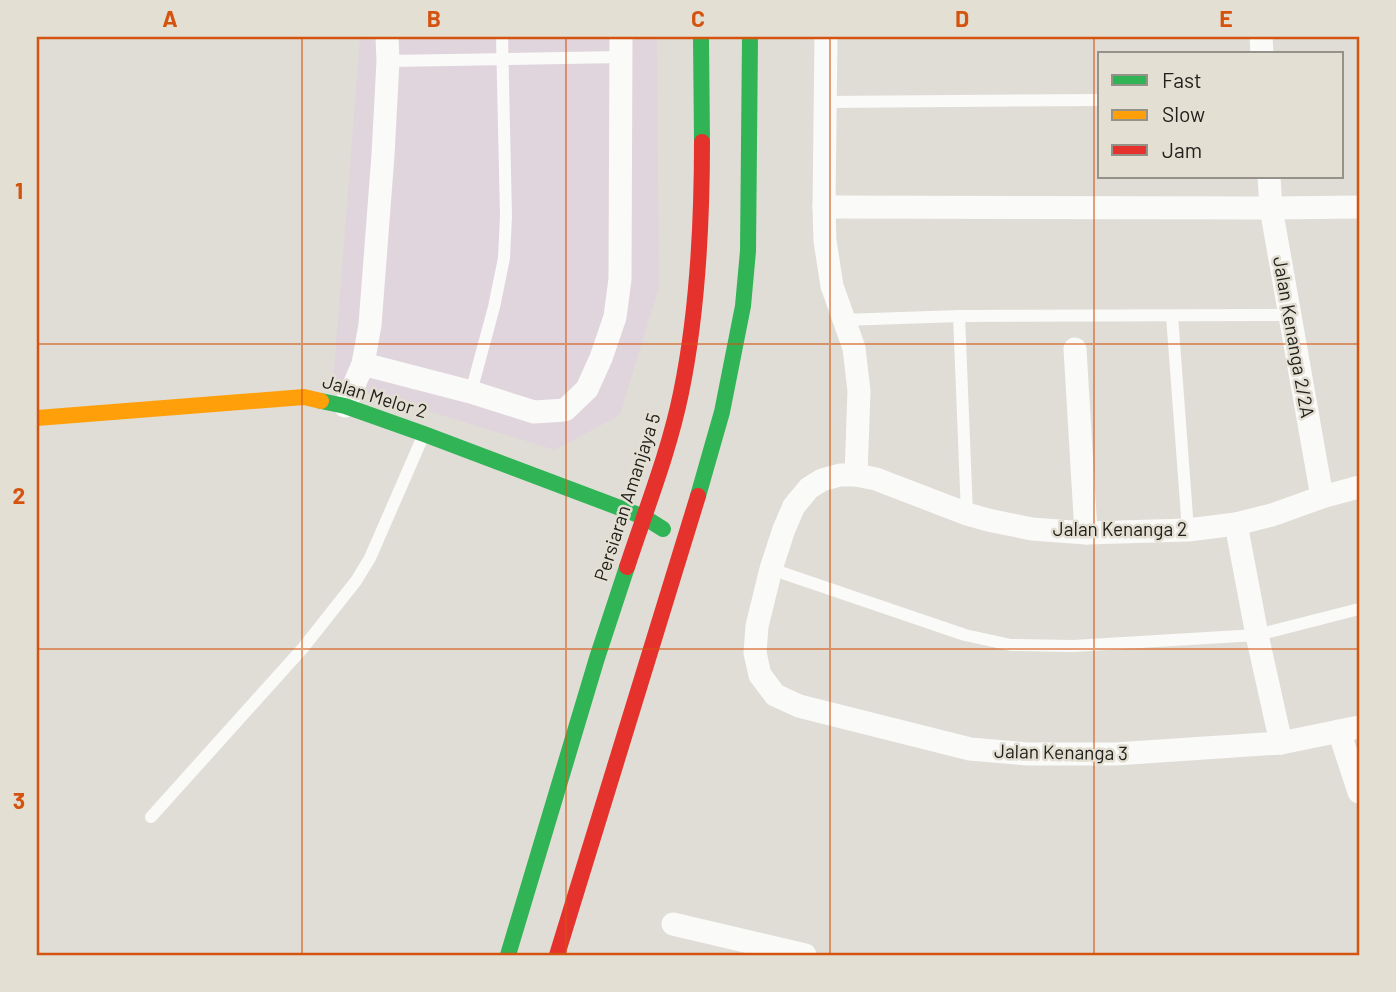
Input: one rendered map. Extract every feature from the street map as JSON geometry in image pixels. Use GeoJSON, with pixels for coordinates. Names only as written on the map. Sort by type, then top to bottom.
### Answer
{"type":"FeatureCollection","features":[{"type":"Feature","properties":{"kind":"street"},"geometry":{"type":"LineString","coordinates":[[345,406],[362,364],[370,325],[388,61],[387,37]]}},
{"type":"Feature","properties":{"kind":"street","name":"Persiaran Amanjaya 5"},"geometry":{"type":"LineString","coordinates":[[508,955],[597,657],[669,440],[681,394],[691,338],[702,211],[701,37]]}},
{"type":"Feature","properties":{"kind":"street"},"geometry":{"type":"LineString","coordinates":[[557,955],[722,412],[743,306],[747,251],[750,37]]}},
{"type":"Feature","properties":{"kind":"street"},"geometry":{"type":"LineString","coordinates":[[826,37],[825,241],[832,286],[854,348],[859,391],[856,475]]}},
{"type":"Feature","properties":{"kind":"street"},"geometry":{"type":"LineString","coordinates":[[362,364],[471,392],[534,412],[565,410],[587,389],[615,317],[620,279],[621,47]]}},
{"type":"Feature","properties":{"kind":"street","name":"Jalan Kenanga 2/2A"},"geometry":{"type":"LineString","coordinates":[[1269,178],[1271,208],[1322,497]]}},
{"type":"Feature","properties":{"kind":"street"},"geometry":{"type":"LineString","coordinates":[[824,207],[1359,207]]}},
{"type":"Feature","properties":{"kind":"street"},"geometry":{"type":"LineString","coordinates":[[1075,349],[1086,533]]}},
{"type":"Feature","properties":{"kind":"street","name":"Jalan Melor 2"},"geometry":{"type":"LineString","coordinates":[[37,418],[304,397],[345,406],[644,517]]}},
{"type":"Feature","properties":{"kind":"street"},"geometry":{"type":"LineString","coordinates":[[644,517],[672,506],[707,466]]}},
{"type":"Feature","properties":{"kind":"street","name":"Jalan Kenanga 2"},"geometry":{"type":"LineString","coordinates":[[771,569],[794,506],[809,488],[822,480],[840,475],[876,479],[967,514],[1032,529],[1086,533],[1188,530],[1237,524],[1359,487]]}},
{"type":"Feature","properties":{"kind":"street"},"geometry":{"type":"LineString","coordinates":[[644,517],[666,532],[674,574]]}},
{"type":"Feature","properties":{"kind":"street"},"geometry":{"type":"LineString","coordinates":[[1237,524],[1256,635],[1281,743]]}},
{"type":"Feature","properties":{"kind":"street","name":"Jalan Kenanga 3"},"geometry":{"type":"LineString","coordinates":[[771,569],[757,626],[755,653],[760,675],[775,695],[799,706],[970,749],[1028,754],[1115,754],[1281,743],[1349,729]]}},
{"type":"Feature","properties":{"kind":"street"},"geometry":{"type":"LineString","coordinates":[[1349,729],[1359,792]]}},
{"type":"Feature","properties":{"kind":"street"},"geometry":{"type":"LineString","coordinates":[[673,924],[805,955]]}},
{"type":"Feature","properties":{"kind":"lane"},"geometry":{"type":"LineString","coordinates":[[471,392],[504,258],[506,216],[502,37]]}},
{"type":"Feature","properties":{"kind":"lane"},"geometry":{"type":"LineString","coordinates":[[388,61],[503,58],[621,47]]}},
{"type":"Feature","properties":{"kind":"lane"},"geometry":{"type":"LineString","coordinates":[[825,102],[1098,100]]}},
{"type":"Feature","properties":{"kind":"lane"},"geometry":{"type":"LineString","coordinates":[[843,320],[959,316],[1290,315]]}},
{"type":"Feature","properties":{"kind":"lane"},"geometry":{"type":"LineString","coordinates":[[959,316],[967,514]]}},
{"type":"Feature","properties":{"kind":"lane"},"geometry":{"type":"LineString","coordinates":[[1172,316],[1188,530]]}},
{"type":"Feature","properties":{"kind":"lane"},"geometry":{"type":"LineString","coordinates":[[151,817],[303,648],[356,581],[370,558],[424,434]]}},
{"type":"Feature","properties":{"kind":"lane"},"geometry":{"type":"LineString","coordinates":[[771,569],[965,635],[1011,645],[1073,646],[1256,635],[1359,609]]}},
{"type":"Feature","properties":{"kind":"shaded area"},"geometry":{"type":"Polygon","coordinates":[[[360,37],[657,37],[659,287],[620,415],[555,450],[333,382],[360,37]]]}},
{"type":"Feature","properties":{"kind":"traffic: fast"},"geometry":{"type":"LineString","coordinates":[[701,37],[702,142]]}},
{"type":"Feature","properties":{"kind":"traffic: fast"},"geometry":{"type":"LineString","coordinates":[[698,496],[722,412],[743,306],[748,251],[750,37]]}},
{"type":"Feature","properties":{"kind":"traffic: fast"},"geometry":{"type":"LineString","coordinates":[[321,401],[345,406],[424,434],[644,517],[663,529]]}},
{"type":"Feature","properties":{"kind":"traffic: fast"},"geometry":{"type":"LineString","coordinates":[[508,955],[627,567]]}},
{"type":"Feature","properties":{"kind":"traffic: slow"},"geometry":{"type":"LineString","coordinates":[[37,418],[304,397],[321,401]]}},
{"type":"Feature","properties":{"kind":"traffic: jam"},"geometry":{"type":"LineString","coordinates":[[627,567],[670,437],[687,362],[698,268],[702,142]]}},
{"type":"Feature","properties":{"kind":"traffic: jam"},"geometry":{"type":"LineString","coordinates":[[557,955],[698,496]]}}]}
